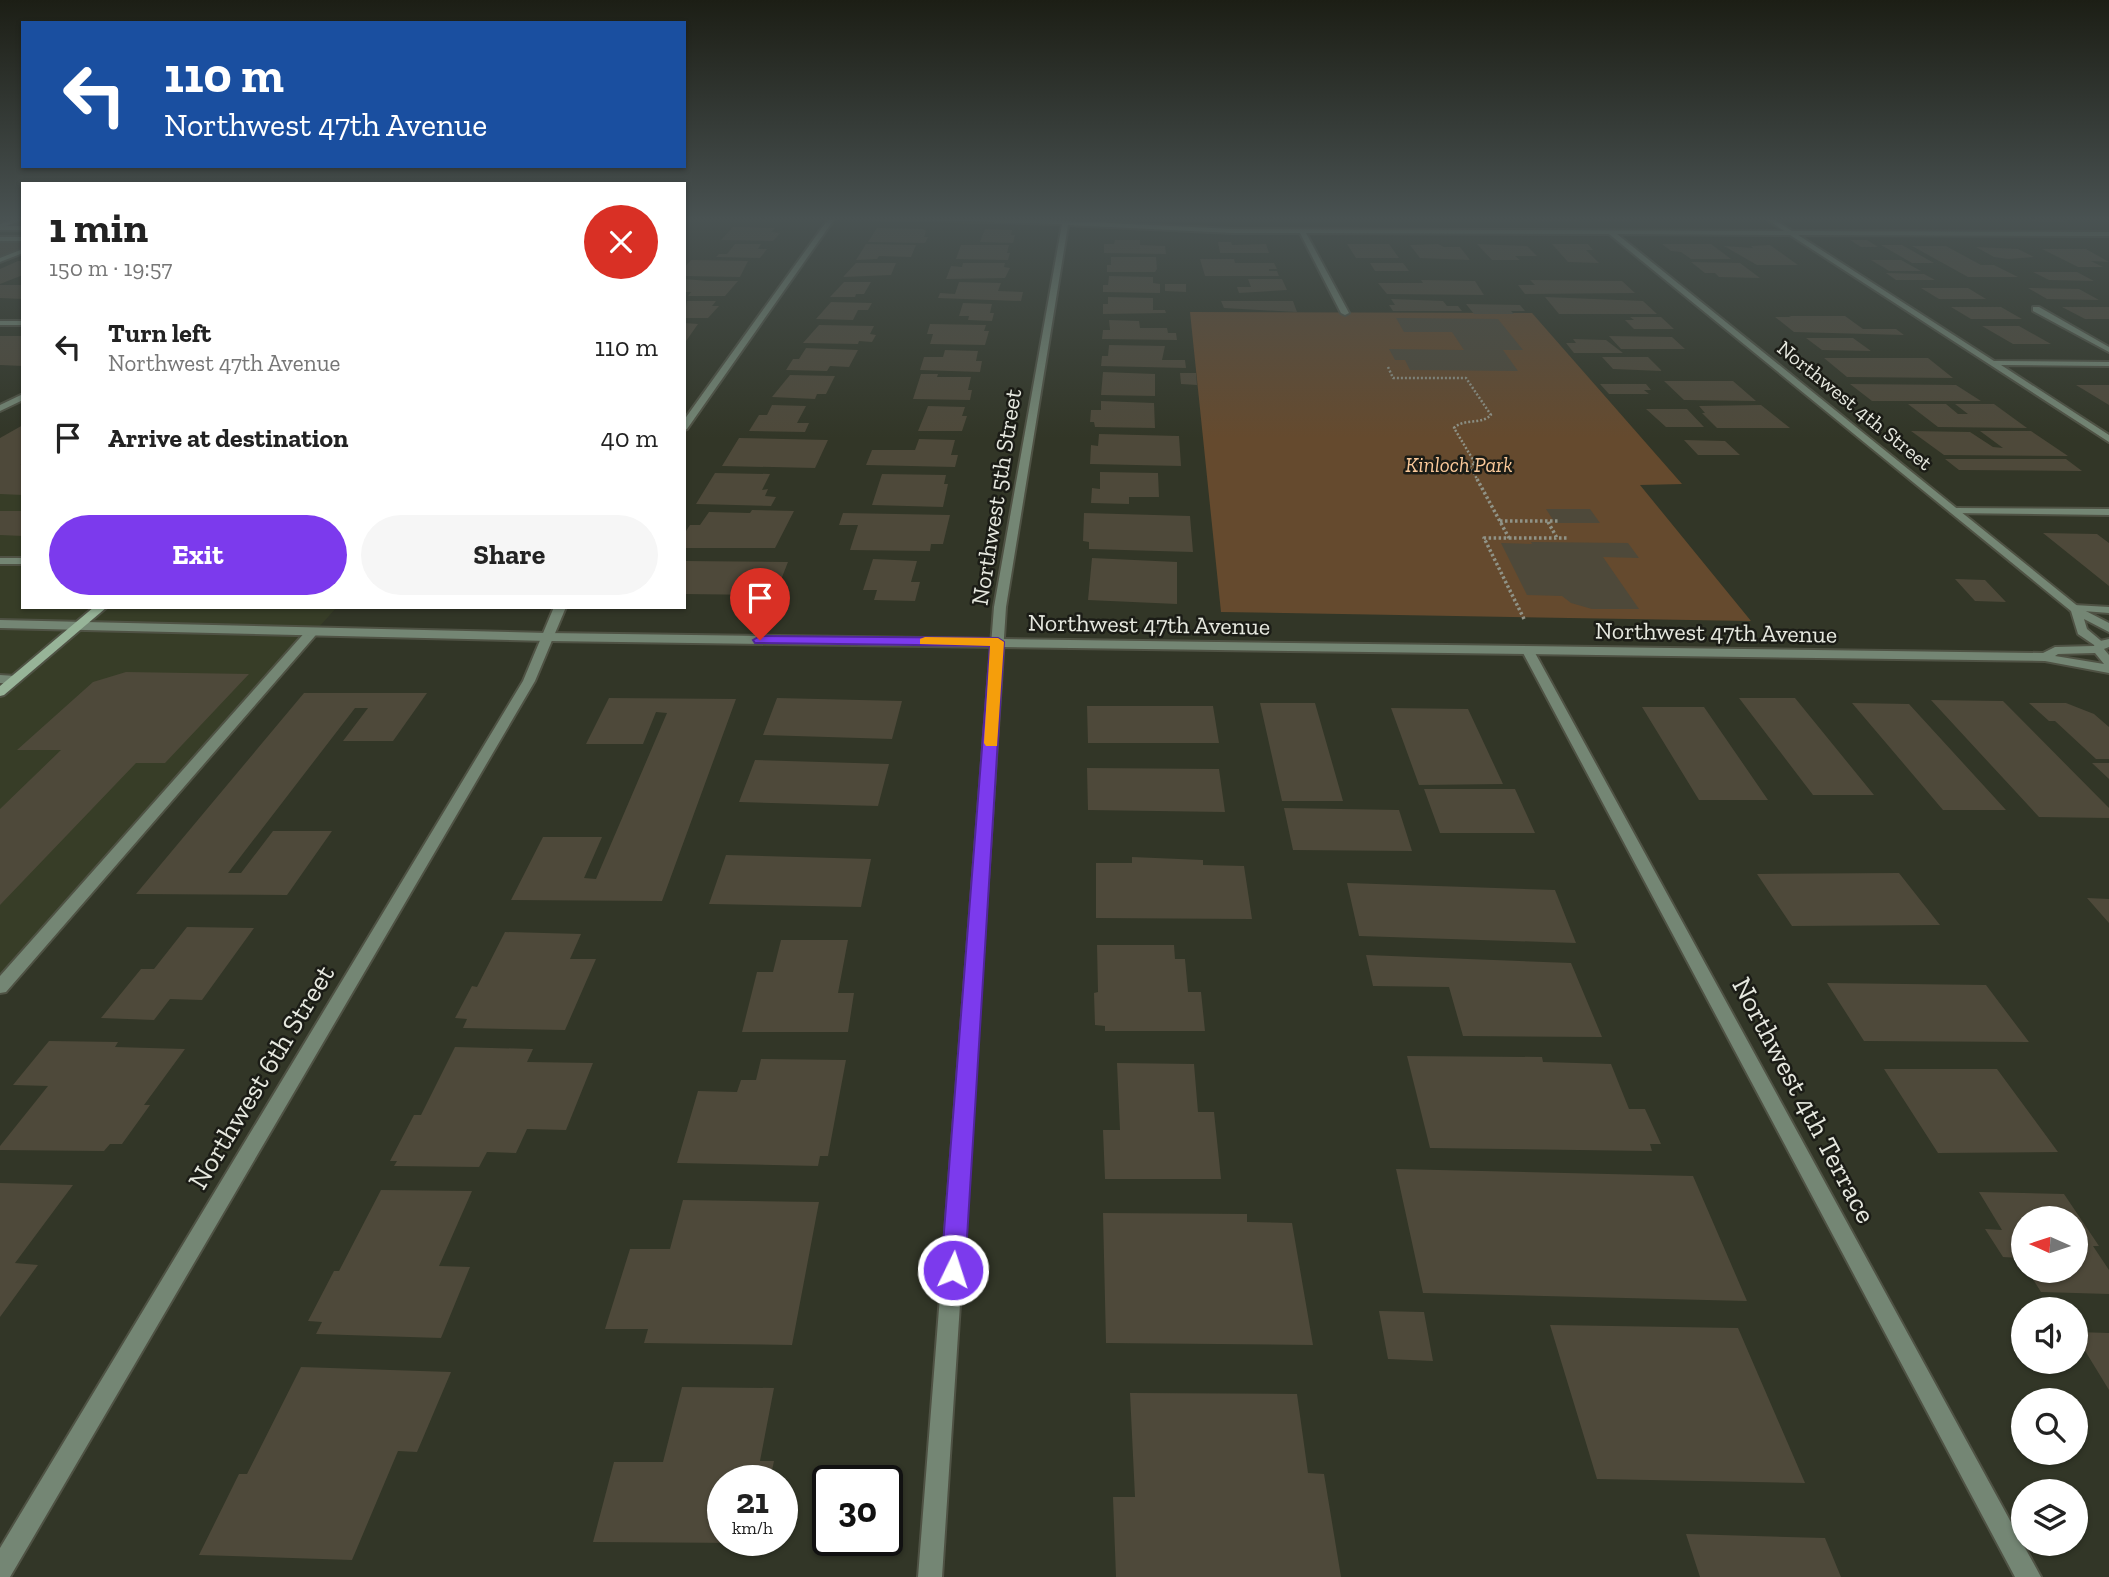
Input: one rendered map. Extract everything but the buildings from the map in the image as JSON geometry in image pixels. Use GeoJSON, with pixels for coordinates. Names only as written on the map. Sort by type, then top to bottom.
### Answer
{"type":"FeatureCollection","features":[{"type":"Feature","properties":{"kind":"main road"},"geometry":{"type":"LineString","coordinates":[[0,692],[98,609]]}},
{"type":"Feature","properties":{"kind":"street"},"geometry":{"type":"LineString","coordinates":[[686,424],[780,292]]}},
{"type":"Feature","properties":{"kind":"street","name":"Northwest 5th Street"},"geometry":{"type":"LineString","coordinates":[[930,1577],[1002,594],[1053,292]]}},
{"type":"Feature","properties":{"kind":"street"},"geometry":{"type":"LineString","coordinates":[[1334,292],[1345,313]]}},
{"type":"Feature","properties":{"kind":"street","name":"Northwest 4th Street"},"geometry":{"type":"LineString","coordinates":[[1684,292],[2075,609],[2109,628]]}},
{"type":"Feature","properties":{"kind":"street"},"geometry":{"type":"LineString","coordinates":[[1885,292],[2109,439]]}},
{"type":"Feature","properties":{"kind":"street"},"geometry":{"type":"LineString","coordinates":[[2036,309],[2109,350]]}},
{"type":"Feature","properties":{"kind":"street"},"geometry":{"type":"LineString","coordinates":[[0,323],[21,323]]}},
{"type":"Feature","properties":{"kind":"street"},"geometry":{"type":"LineString","coordinates":[[1995,363],[2109,364]]}},
{"type":"Feature","properties":{"kind":"street"},"geometry":{"type":"LineString","coordinates":[[0,408],[21,397]]}},
{"type":"Feature","properties":{"kind":"street"},"geometry":{"type":"LineString","coordinates":[[1955,511],[2109,512]]}},
{"type":"Feature","properties":{"kind":"street"},"geometry":{"type":"LineString","coordinates":[[0,561],[21,561]]}},
{"type":"Feature","properties":{"kind":"street","name":"Northwest 6th Street"},"geometry":{"type":"LineString","coordinates":[[0,1571],[529,681],[559,609]]}},
{"type":"Feature","properties":{"kind":"street"},"geometry":{"type":"LineString","coordinates":[[2075,609],[2109,610]]}},
{"type":"Feature","properties":{"kind":"street","name":"Northwest 4th Street"},"geometry":{"type":"LineString","coordinates":[[2075,609],[2082,631],[2102,646]]}},
{"type":"Feature","properties":{"kind":"street","name":"Northwest 47th Avenue"},"geometry":{"type":"LineString","coordinates":[[0,624],[548,637],[2045,657],[2064,663],[2109,669]]}},
{"type":"Feature","properties":{"kind":"street"},"geometry":{"type":"LineString","coordinates":[[0,987],[311,633]]}},
{"type":"Feature","properties":{"kind":"street"},"geometry":{"type":"LineString","coordinates":[[2102,646],[2109,663]]}},
{"type":"Feature","properties":{"kind":"street","name":"Northwest 47th Avenue"},"geometry":{"type":"LineString","coordinates":[[2045,657],[2055,651],[2102,646]]}},
{"type":"Feature","properties":{"kind":"street","name":"Northwest 4th Terrace"},"geometry":{"type":"LineString","coordinates":[[1528,651],[2029,1577]]}},
{"type":"Feature","properties":{"kind":"street"},"geometry":{"type":"LineString","coordinates":[[0,679],[15,680]]}},
{"type":"Feature","properties":{"kind":"path"},"geometry":{"type":"LineString","coordinates":[[1388,367],[1393,378],[1466,378],[1491,417],[1459,423],[1454,428],[1475,463],[1470,466],[1509,538]]}},
{"type":"Feature","properties":{"kind":"path"},"geometry":{"type":"LineString","coordinates":[[1500,521],[1560,521]]}},
{"type":"Feature","properties":{"kind":"path"},"geometry":{"type":"LineString","coordinates":[[1548,521],[1558,538]]}},
{"type":"Feature","properties":{"kind":"path"},"geometry":{"type":"LineString","coordinates":[[1524,619],[1484,538],[1567,538]]}},
{"type":"Feature","properties":{"kind":"shaded area"},"geometry":{"type":"Polygon","coordinates":[[[21,432],[21,609],[335,609],[0,983],[0,445],[21,432]]]}},
{"type":"Feature","properties":{"kind":"green space","name":"Kinloch Park"},"geometry":{"type":"Polygon","coordinates":[[[1190,312],[1532,313],[1682,484],[1640,485],[1751,621],[1221,612],[1190,312]]]}},
{"type":"Feature","properties":{"kind":"slow traffic"},"geometry":{"type":"LineString","coordinates":[[925,641],[998,642],[992,743]]}},
{"type":"Feature","properties":{"kind":"route"},"geometry":{"type":"LineString","coordinates":[[760,640],[998,642],[953,1270]]}}]}
